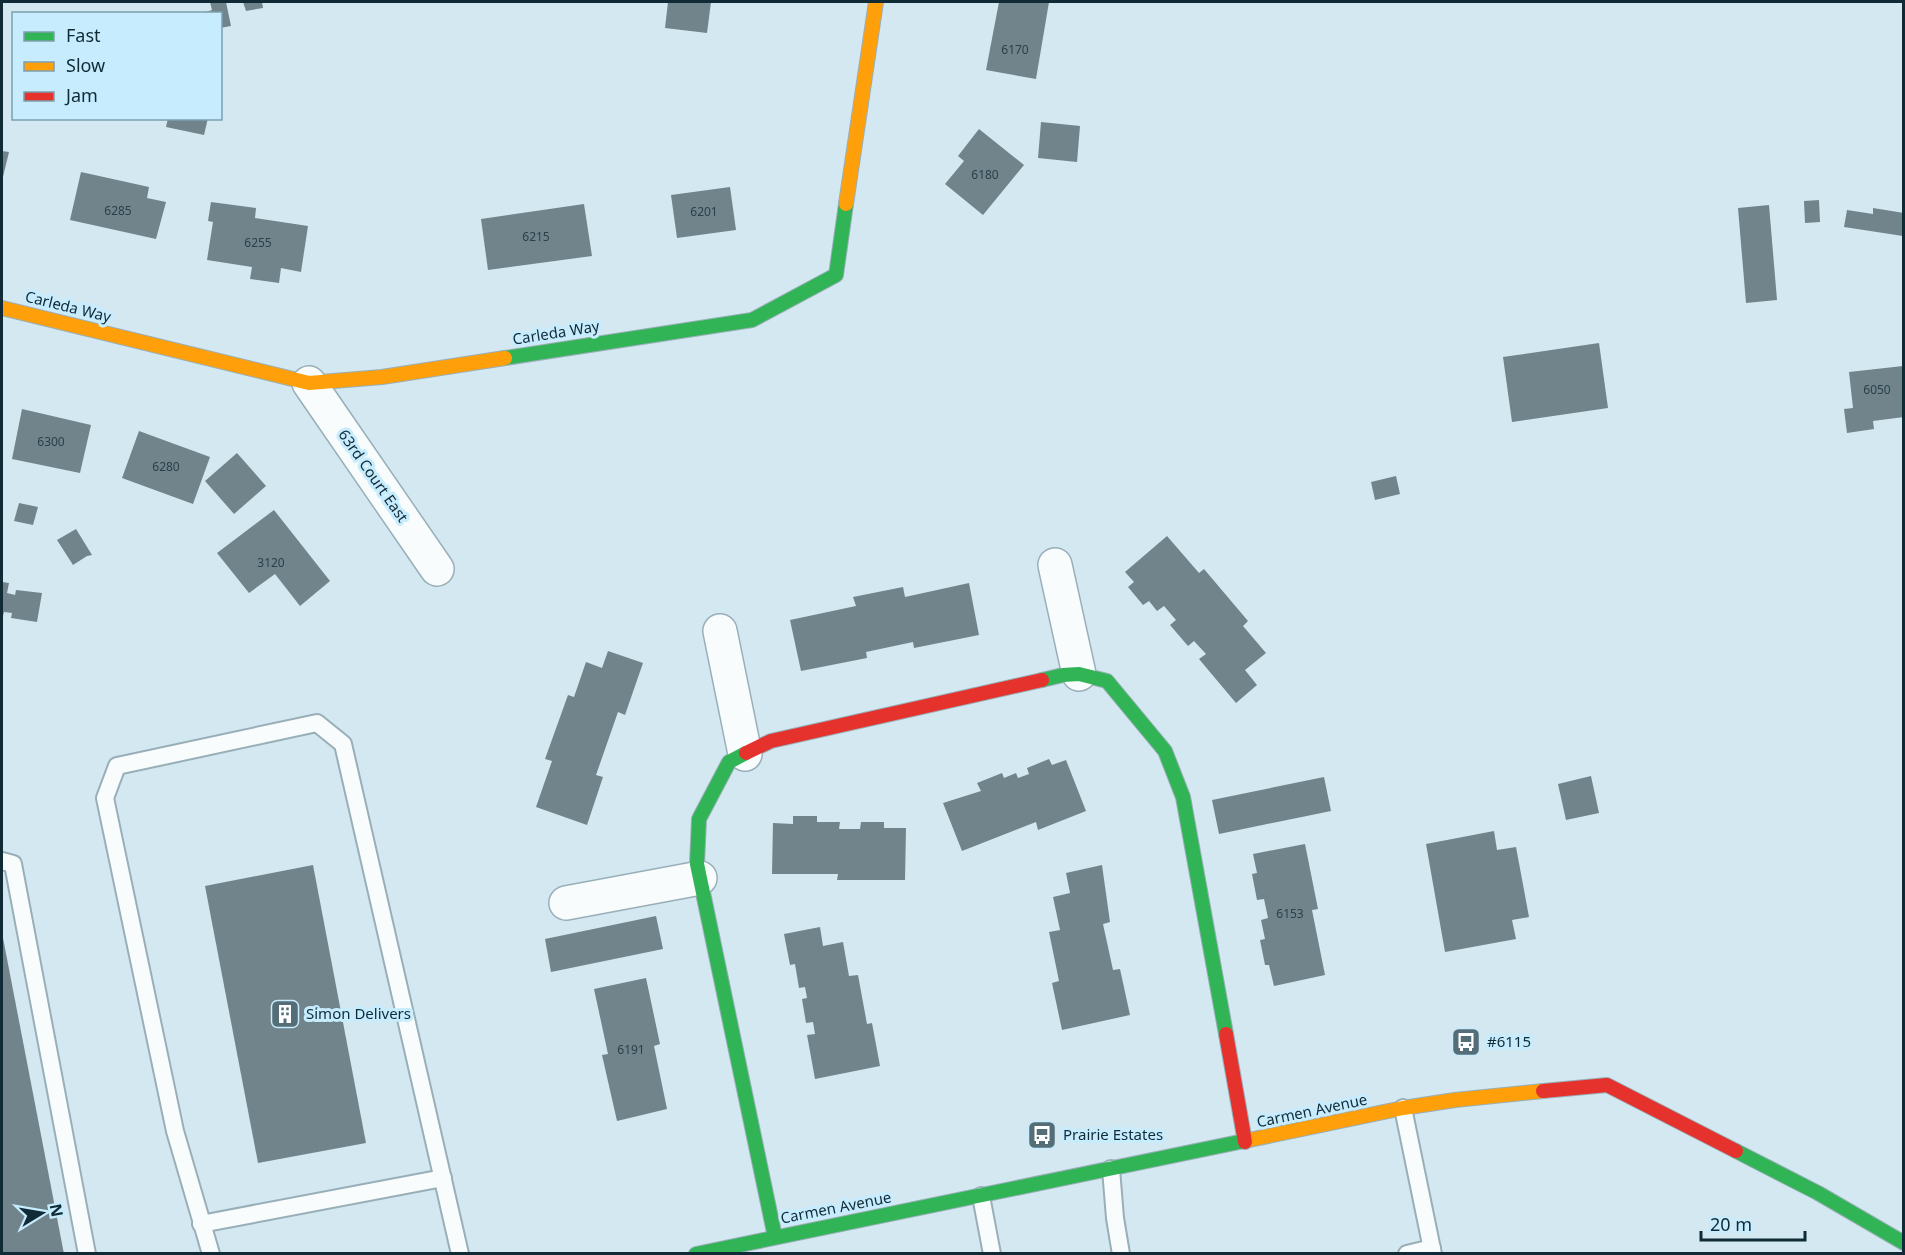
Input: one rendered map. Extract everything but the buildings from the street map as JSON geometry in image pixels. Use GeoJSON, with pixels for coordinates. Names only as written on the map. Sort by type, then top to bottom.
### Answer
{"type":"FeatureCollection","features":[{"type":"Feature","properties":{"kind":"street","name":"Carleda Way"},"geometry":{"type":"LineString","coordinates":[[2,308],[309,383],[382,377],[752,320],[836,275],[876,2]]}},
{"type":"Feature","properties":{"kind":"street","name":"63rd Court East"},"geometry":{"type":"LineString","coordinates":[[309,383],[437,569]]}},
{"type":"Feature","properties":{"kind":"street"},"geometry":{"type":"LineString","coordinates":[[1055,565],[1078,675]]}},
{"type":"Feature","properties":{"kind":"street"},"geometry":{"type":"LineString","coordinates":[[720,631],[745,754]]}},
{"type":"Feature","properties":{"kind":"street"},"geometry":{"type":"LineString","coordinates":[[775,1238],[697,864],[699,819],[729,762],[771,741],[1063,675],[1078,675],[1107,681],[1165,751],[1183,797],[1245,1142]]}},
{"type":"Feature","properties":{"kind":"street"},"geometry":{"type":"LineString","coordinates":[[566,903],[700,878]]}},
{"type":"Feature","properties":{"kind":"street","name":"Carmen Avenue"},"geometry":{"type":"LineString","coordinates":[[696,1254],[1403,1108],[1455,1100],[1607,1084],[1818,1193],[1904,1243]]}},
{"type":"Feature","properties":{"kind":"lane"},"geometry":{"type":"LineString","coordinates":[[211,1254],[175,1131],[105,798],[117,766],[317,723],[344,744],[460,1254]]}},
{"type":"Feature","properties":{"kind":"lane"},"geometry":{"type":"LineString","coordinates":[[2,861],[13,864],[87,1254]]}},
{"type":"Feature","properties":{"kind":"lane"},"geometry":{"type":"LineString","coordinates":[[1403,1108],[1432,1251],[1407,1254]]}},
{"type":"Feature","properties":{"kind":"lane"},"geometry":{"type":"LineString","coordinates":[[1111,1169],[1121,1254]]}},
{"type":"Feature","properties":{"kind":"lane"},"geometry":{"type":"LineString","coordinates":[[201,1224],[442,1178]]}},
{"type":"Feature","properties":{"kind":"lane"},"geometry":{"type":"LineString","coordinates":[[981,1196],[992,1254]]}},
{"type":"Feature","properties":{"kind":"traffic: fast"},"geometry":{"type":"LineString","coordinates":[[505,358],[752,320],[836,275],[846,204]]}},
{"type":"Feature","properties":{"kind":"traffic: fast"},"geometry":{"type":"LineString","coordinates":[[1042,680],[1079,674],[1107,681],[1165,751],[1183,797],[1226,1034]]}},
{"type":"Feature","properties":{"kind":"traffic: fast"},"geometry":{"type":"LineString","coordinates":[[746,753],[729,762],[699,819],[697,864],[775,1237]]}},
{"type":"Feature","properties":{"kind":"traffic: fast"},"geometry":{"type":"LineString","coordinates":[[696,1254],[1249,1140]]}},
{"type":"Feature","properties":{"kind":"traffic: fast"},"geometry":{"type":"LineString","coordinates":[[1736,1151],[1818,1193],[1904,1243]]}},
{"type":"Feature","properties":{"kind":"traffic: slow"},"geometry":{"type":"LineString","coordinates":[[846,204],[876,2]]}},
{"type":"Feature","properties":{"kind":"traffic: slow"},"geometry":{"type":"LineString","coordinates":[[2,308],[309,383],[382,377],[505,358]]}},
{"type":"Feature","properties":{"kind":"traffic: slow"},"geometry":{"type":"LineString","coordinates":[[1249,1140],[1403,1108],[1543,1091]]}},
{"type":"Feature","properties":{"kind":"traffic: jam"},"geometry":{"type":"LineString","coordinates":[[746,753],[771,741],[1042,680]]}},
{"type":"Feature","properties":{"kind":"traffic: jam"},"geometry":{"type":"LineString","coordinates":[[1226,1034],[1245,1142]]}},
{"type":"Feature","properties":{"kind":"traffic: jam"},"geometry":{"type":"LineString","coordinates":[[1543,1091],[1607,1085],[1736,1151]]}},
{"type":"Feature","properties":{"kind":"place","name":"Simon Delivers"},"geometry":{"type":"Point","coordinates":[285,1014]}},
{"type":"Feature","properties":{"kind":"place","name":"#6115"},"geometry":{"type":"Point","coordinates":[1466,1042]}},
{"type":"Feature","properties":{"kind":"place","name":"Prairie Estates"},"geometry":{"type":"Point","coordinates":[1042,1135]}}]}
